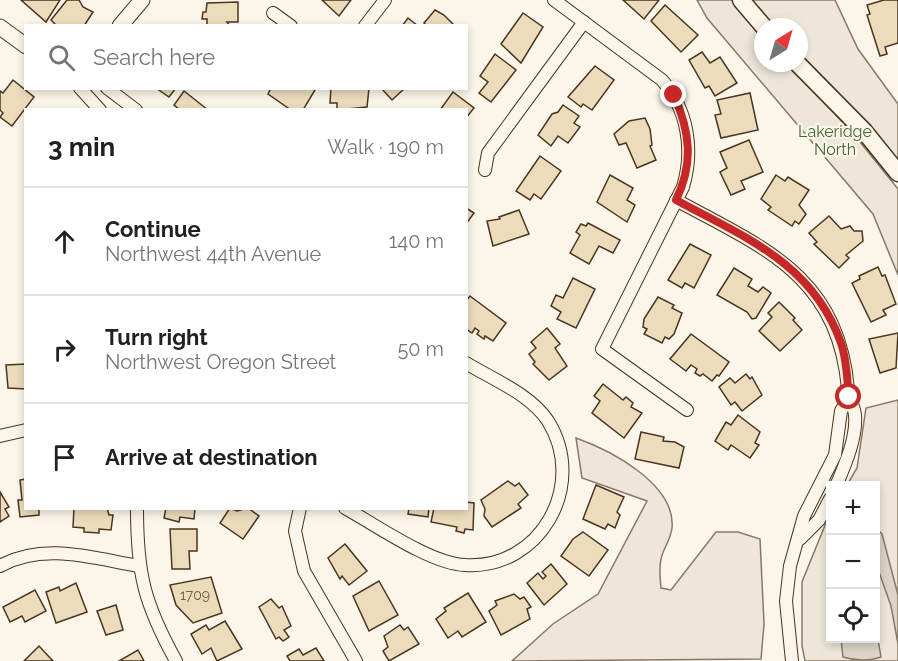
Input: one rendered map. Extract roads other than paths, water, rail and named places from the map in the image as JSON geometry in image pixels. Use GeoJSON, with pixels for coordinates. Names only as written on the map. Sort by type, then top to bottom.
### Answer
{"type":"FeatureCollection","features":[{"type":"Feature","properties":{"kind":"main road"},"geometry":{"type":"LineString","coordinates":[[741,0],[756,18]]}},
{"type":"Feature","properties":{"kind":"main road"},"geometry":{"type":"LineString","coordinates":[[806,72],[864,130],[898,173]]}},
{"type":"Feature","properties":{"kind":"street"},"geometry":{"type":"LineString","coordinates":[[122,24],[142,0]]}},
{"type":"Feature","properties":{"kind":"street"},"geometry":{"type":"LineString","coordinates":[[367,24],[385,0]]}},
{"type":"Feature","properties":{"kind":"street"},"geometry":{"type":"LineString","coordinates":[[554,0],[662,80],[674,95],[685,122],[689,148],[688,170],[676,200],[602,349],[687,410]]}},
{"type":"Feature","properties":{"kind":"street"},"geometry":{"type":"LineString","coordinates":[[273,13],[288,24]]}},
{"type":"Feature","properties":{"kind":"street"},"geometry":{"type":"LineString","coordinates":[[485,170],[488,153],[584,22]]}},
{"type":"Feature","properties":{"kind":"street"},"geometry":{"type":"LineString","coordinates":[[0,27],[24,45]]}},
{"type":"Feature","properties":{"kind":"street"},"geometry":{"type":"LineString","coordinates":[[82,90],[98,108]]}},
{"type":"Feature","properties":{"kind":"street"},"geometry":{"type":"LineString","coordinates":[[110,90],[133,108]]}},
{"type":"Feature","properties":{"kind":"street"},"geometry":{"type":"LineString","coordinates":[[676,200],[764,246],[796,273],[830,318],[841,344],[849,397],[855,414],[853,435],[839,481]]}},
{"type":"Feature","properties":{"kind":"street"},"geometry":{"type":"LineString","coordinates":[[349,510],[432,556],[462,566],[485,565],[505,560],[525,548],[549,522],[556,508],[563,481],[562,457],[557,439],[538,409],[522,396],[468,364]]}},
{"type":"Feature","properties":{"kind":"street"},"geometry":{"type":"LineString","coordinates":[[792,661],[786,601],[790,566],[800,538],[804,516],[835,455],[841,411],[849,397]]}},
{"type":"Feature","properties":{"kind":"street"},"geometry":{"type":"LineString","coordinates":[[0,436],[24,430]]}},
{"type":"Feature","properties":{"kind":"street"},"geometry":{"type":"LineString","coordinates":[[800,538],[819,520],[826,508]]}},
{"type":"Feature","properties":{"kind":"street"},"geometry":{"type":"LineString","coordinates":[[137,510],[138,566],[147,600],[176,661]]}},
{"type":"Feature","properties":{"kind":"street"},"geometry":{"type":"LineString","coordinates":[[300,510],[295,531],[304,571],[356,661]]}},
{"type":"Feature","properties":{"kind":"street"},"geometry":{"type":"LineString","coordinates":[[0,567],[28,555],[52,551],[138,566]]}},
{"type":"Feature","properties":{"kind":"park label","name":"Lakeridge North"},"geometry":{"type":"Point","coordinates":[835,140]}}]}
